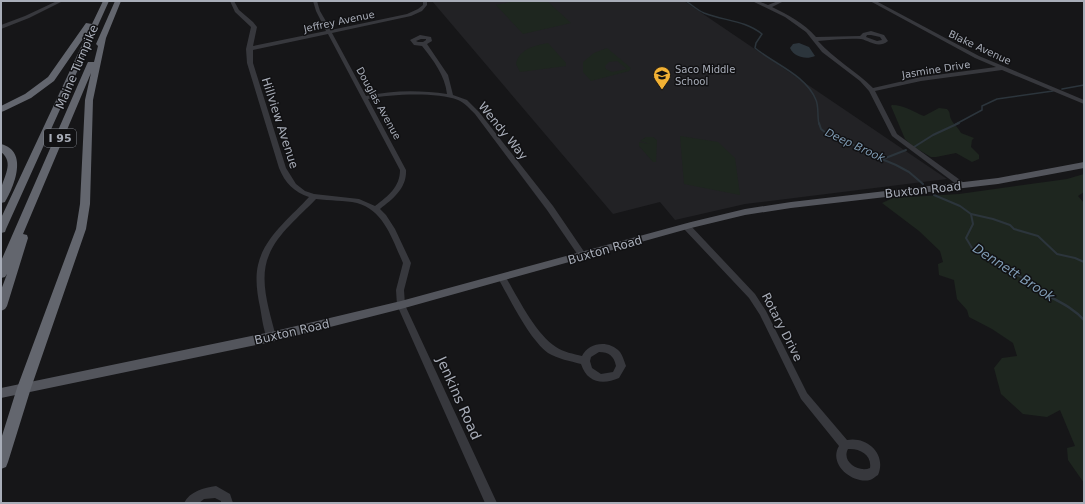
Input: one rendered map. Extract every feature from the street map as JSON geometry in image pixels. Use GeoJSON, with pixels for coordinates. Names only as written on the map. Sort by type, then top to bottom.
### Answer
{"type":"FeatureCollection","features":[{"type":"Feature","properties":{"kind":"highway","name":"Maine Turnpike"},"geometry":{"type":"LineString","coordinates":[[1,274],[118,1]]}},
{"type":"Feature","properties":{"kind":"highway","name":"Maine Turnpike"},"geometry":{"type":"LineString","coordinates":[[1,229],[106,2]]}},
{"type":"Feature","properties":{"kind":"highway"},"geometry":{"type":"LineString","coordinates":[[1,109],[28,96],[51,79],[106,2]]}},
{"type":"Feature","properties":{"kind":"highway"},"geometry":{"type":"LineString","coordinates":[[1,462],[24,388],[82,229],[85,204],[89,100],[103,38]]}},
{"type":"Feature","properties":{"kind":"highway"},"geometry":{"type":"LineString","coordinates":[[1,147],[9,154],[14,163],[12,174],[1,200]]}},
{"type":"Feature","properties":{"kind":"highway"},"geometry":{"type":"LineString","coordinates":[[1,306],[12,275],[36,194]]}},
{"type":"Feature","properties":{"kind":"main road","name":"Buxton Road"},"geometry":{"type":"LineString","coordinates":[[24,388],[271,337],[401,305],[745,212],[1021,178],[1084,165]]}},
{"type":"Feature","properties":{"kind":"main road"},"geometry":{"type":"LineString","coordinates":[[1,393],[24,388]]}},
{"type":"Feature","properties":{"kind":"street"},"geometry":{"type":"LineString","coordinates":[[1,27],[61,1]]}},
{"type":"Feature","properties":{"kind":"street","name":"Hillview Avenue"},"geometry":{"type":"LineString","coordinates":[[232,1],[237,11],[254,27],[249,49],[250,63],[286,176],[297,189],[314,197],[353,200],[376,209]]}},
{"type":"Feature","properties":{"kind":"street","name":"Douglas Avenue"},"geometry":{"type":"LineString","coordinates":[[315,1],[316,7],[396,155],[404,174],[402,182],[398,188],[376,209]]}},
{"type":"Feature","properties":{"kind":"street","name":"Jeffrey Avenue"},"geometry":{"type":"LineString","coordinates":[[249,49],[411,14],[424,8],[426,4],[425,1]]}},
{"type":"Feature","properties":{"kind":"street"},"geometry":{"type":"LineString","coordinates":[[754,1],[795,21],[808,31],[830,56],[862,80],[872,90],[894,135],[962,186]]}},
{"type":"Feature","properties":{"kind":"street"},"geometry":{"type":"LineString","coordinates":[[768,7],[782,1]]}},
{"type":"Feature","properties":{"kind":"street","name":"Blake Avenue"},"geometry":{"type":"LineString","coordinates":[[872,1],[969,53],[1084,102]]}},
{"type":"Feature","properties":{"kind":"street"},"geometry":{"type":"LineString","coordinates":[[815,39],[864,38]]}},
{"type":"Feature","properties":{"kind":"street"},"geometry":{"type":"LineString","coordinates":[[424,44],[445,75],[450,88],[450,97]]}},
{"type":"Feature","properties":{"kind":"street","name":"Jasmine Drive"},"geometry":{"type":"LineString","coordinates":[[872,90],[921,79],[1004,68]]}},
{"type":"Feature","properties":{"kind":"street","name":"Wendy Way"},"geometry":{"type":"LineString","coordinates":[[365,98],[378,94],[394,94],[450,97],[466,102],[477,113],[550,208],[583,256]]}},
{"type":"Feature","properties":{"kind":"street"},"geometry":{"type":"LineString","coordinates":[[271,337],[262,286],[262,263],[267,251],[314,197]]}},
{"type":"Feature","properties":{"kind":"street"},"geometry":{"type":"LineString","coordinates":[[376,209],[387,222],[407,263],[400,290],[401,305]]}},
{"type":"Feature","properties":{"kind":"street","name":"Rotary Drive"},"geometry":{"type":"LineString","coordinates":[[687,227],[752,296],[763,313],[804,396],[845,445]]}},
{"type":"Feature","properties":{"kind":"street"},"geometry":{"type":"LineString","coordinates":[[502,278],[543,342],[550,349],[563,356],[585,361]]}},
{"type":"Feature","properties":{"kind":"street","name":"Jenkins Road"},"geometry":{"type":"LineString","coordinates":[[401,305],[491,503]]}},
{"type":"Feature","properties":{"kind":"street"},"geometry":{"type":"LineString","coordinates":[[190,503],[202,494],[216,492],[226,498],[227,503]]}},
{"type":"Feature","properties":{"kind":"shaded area","name":"Saco Middle School"},"geometry":{"type":"Polygon","coordinates":[[[432,1],[684,1],[947,179],[745,204],[675,220],[660,202],[613,214],[432,1]]]}},
{"type":"Feature","properties":{"kind":"shaded area"},"geometry":{"type":"Polygon","coordinates":[[[515,1],[547,1],[571,23],[523,34],[496,5],[515,1]]]}},
{"type":"Feature","properties":{"kind":"shaded area"},"geometry":{"type":"Polygon","coordinates":[[[548,43],[566,63],[566,66],[520,72],[516,64],[520,55],[528,49],[548,43]]]}},
{"type":"Feature","properties":{"kind":"shaded area"},"geometry":{"type":"Polygon","coordinates":[[[799,43],[809,47],[815,56],[804,58],[794,54],[790,48],[793,44],[799,43]]]}},
{"type":"Feature","properties":{"kind":"shaded area"},"geometry":{"type":"Polygon","coordinates":[[[607,48],[631,68],[629,71],[591,81],[583,72],[583,62],[594,53],[607,48]],[[617,61],[609,62],[605,66],[606,69],[612,72],[627,69],[617,61]]]}},
{"type":"Feature","properties":{"kind":"shaded area"},"geometry":{"type":"Polygon","coordinates":[[[891,106],[905,107],[924,116],[939,108],[947,109],[950,118],[961,133],[974,138],[972,140],[971,147],[979,155],[979,159],[972,162],[956,153],[931,157],[914,147],[905,139],[891,106]]]}},
{"type":"Feature","properties":{"kind":"shaded area"},"geometry":{"type":"Polygon","coordinates":[[[680,136],[718,142],[735,158],[740,195],[684,184],[680,136]]]}},
{"type":"Feature","properties":{"kind":"shaded area"},"geometry":{"type":"Polygon","coordinates":[[[646,137],[653,137],[657,140],[656,162],[653,162],[639,146],[639,142],[650,144],[640,141],[646,137]]]}},
{"type":"Feature","properties":{"kind":"shaded area"},"geometry":{"type":"Polygon","coordinates":[[[1084,174],[1084,192],[1078,196],[1084,203],[1084,483],[1068,460],[1067,448],[1075,446],[1060,410],[1047,417],[1023,414],[1001,394],[994,368],[1002,358],[1017,356],[1013,343],[992,329],[969,317],[967,310],[957,299],[954,280],[939,275],[938,264],[943,262],[940,251],[919,231],[882,203],[893,198],[959,194],[1067,179],[1084,174]]]}},
{"type":"Feature","properties":{"kind":"waterway","name":"Deep Brook"},"geometry":{"type":"LineString","coordinates":[[686,1],[704,13],[741,23],[762,34],[756,43],[755,48],[797,77],[811,91],[816,100],[819,124]]}},
{"type":"Feature","properties":{"kind":"waterway"},"geometry":{"type":"LineString","coordinates":[[1062,89],[1084,85]]}},
{"type":"Feature","properties":{"kind":"waterway"},"geometry":{"type":"LineString","coordinates":[[956,124],[982,110],[982,106],[997,99],[1053,91]]}},
{"type":"Feature","properties":{"kind":"waterway","name":"Deep Brook"},"geometry":{"type":"LineString","coordinates":[[819,123],[821,129],[826,133],[847,141],[865,152],[896,165],[909,172],[923,184]]}},
{"type":"Feature","properties":{"kind":"waterway"},"geometry":{"type":"LineString","coordinates":[[914,147],[933,135],[959,123]]}},
{"type":"Feature","properties":{"kind":"waterway"},"geometry":{"type":"LineString","coordinates":[[883,159],[906,150]]}},
{"type":"Feature","properties":{"kind":"waterway","name":"Deep Brook"},"geometry":{"type":"LineString","coordinates":[[934,195],[960,206],[971,214]]}},
{"type":"Feature","properties":{"kind":"waterway","name":"Deep Brook"},"geometry":{"type":"LineString","coordinates":[[971,214],[993,219],[1010,225],[1014,229],[1038,236],[1057,254],[1075,258],[1084,262]]}},
{"type":"Feature","properties":{"kind":"waterway","name":"Dennett Brook"},"geometry":{"type":"LineString","coordinates":[[971,214],[973,224],[966,238],[972,248],[1021,277],[1035,288]]}},
{"type":"Feature","properties":{"kind":"waterway","name":"Dennett Brook"},"geometry":{"type":"LineString","coordinates":[[1034,287],[1073,310],[1084,320]]}},
{"type":"Feature","properties":{"kind":"place","name":"Saco Middle School"},"geometry":{"type":"Point","coordinates":[662,90]}}]}
